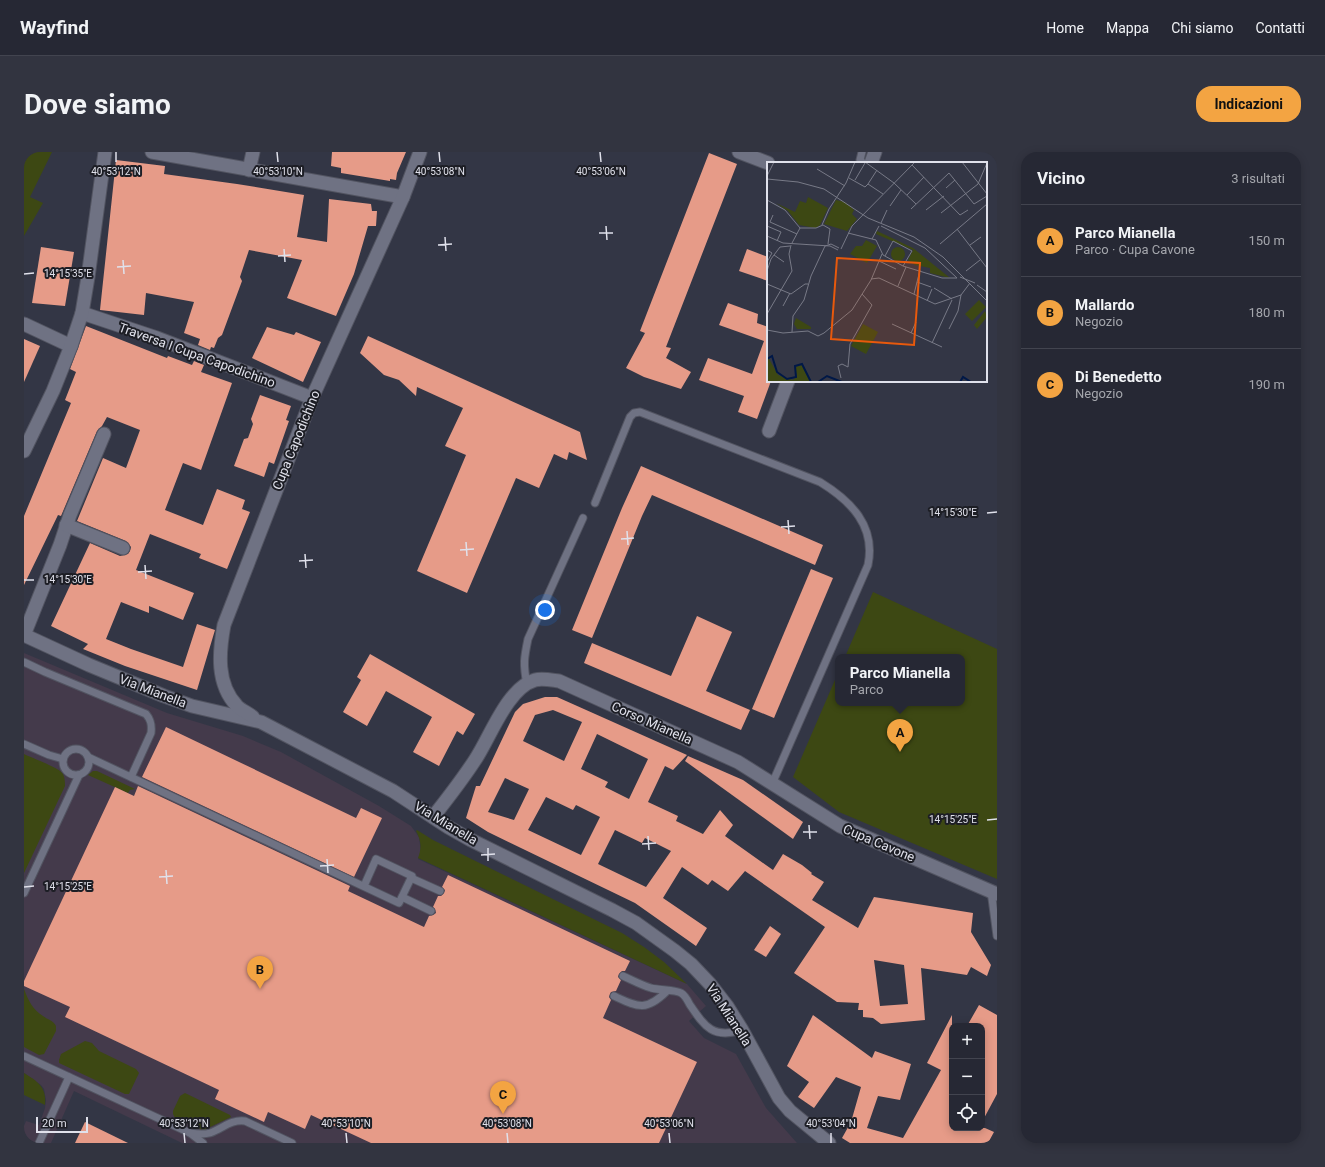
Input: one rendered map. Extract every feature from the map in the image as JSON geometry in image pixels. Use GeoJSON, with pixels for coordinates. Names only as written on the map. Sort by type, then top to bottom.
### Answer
{"type":"FeatureCollection","features":[{"type":"Feature","properties":{"kind":"street"},"geometry":{"type":"LineString","coordinates":[[24,451],[44,412],[71,346],[82,313],[105,152]]}},
{"type":"Feature","properties":{"kind":"street"},"geometry":{"type":"LineString","coordinates":[[152,152],[403,197]]}},
{"type":"Feature","properties":{"kind":"street"},"geometry":{"type":"LineString","coordinates":[[249,170],[253,152]]}},
{"type":"Feature","properties":{"kind":"street","name":"Cupa Capodichino"},"geometry":{"type":"LineString","coordinates":[[261,722],[238,707],[229,695],[223,681],[220,664],[220,644],[224,625],[312,398],[403,197],[420,152]]}},
{"type":"Feature","properties":{"kind":"street"},"geometry":{"type":"LineString","coordinates":[[739,152],[767,163]]}},
{"type":"Feature","properties":{"kind":"street"},"geometry":{"type":"LineString","coordinates":[[871,162],[875,152]]}},
{"type":"Feature","properties":{"kind":"street","name":"Traversa I Cupa Capodichino"},"geometry":{"type":"LineString","coordinates":[[82,313],[157,338],[312,398]]}},
{"type":"Feature","properties":{"kind":"street"},"geometry":{"type":"LineString","coordinates":[[24,324],[71,346]]}},
{"type":"Feature","properties":{"kind":"street"},"geometry":{"type":"LineString","coordinates":[[769,431],[788,382]]}},
{"type":"Feature","properties":{"kind":"street"},"geometry":{"type":"LineString","coordinates":[[24,635],[66,525],[104,434]]}},
{"type":"Feature","properties":{"kind":"street"},"geometry":{"type":"LineString","coordinates":[[66,525],[124,548]]}},
{"type":"Feature","properties":{"kind":"street","name":"Via Mianella"},"geometry":{"type":"LineString","coordinates":[[24,635],[96,668],[164,696],[192,706],[261,722],[393,792],[472,840],[636,923],[656,936],[691,964],[710,984],[727,1006],[742,1030],[780,1098],[790,1111],[829,1143]]}},
{"type":"Feature","properties":{"kind":"street","name":"Corso Mianella"},"geometry":{"type":"LineString","coordinates":[[433,817],[456,789],[476,758],[507,703],[516,693],[534,680],[559,681],[738,762],[772,784]]}},
{"type":"Feature","properties":{"kind":"street","name":"Cupa Cavone"},"geometry":{"type":"LineString","coordinates":[[772,784],[840,826],[994,893]]}},
{"type":"Feature","properties":{"kind":"lane"},"geometry":{"type":"LineString","coordinates":[[862,152],[860,160],[862,162]]}},
{"type":"Feature","properties":{"kind":"lane"},"geometry":{"type":"LineString","coordinates":[[595,502],[630,417],[634,413],[640,412],[820,482],[834,490],[847,501],[860,516],[869,542],[871,553],[868,565],[772,784]]}},
{"type":"Feature","properties":{"kind":"lane"},"geometry":{"type":"LineString","coordinates":[[527,685],[524,669],[524,658],[528,638],[583,518]]}},
{"type":"Feature","properties":{"kind":"lane"},"geometry":{"type":"LineString","coordinates":[[24,662],[146,714],[150,718],[152,725],[151,733],[131,777]]}},
{"type":"Feature","properties":{"kind":"lane"},"geometry":{"type":"LineString","coordinates":[[24,744],[49,755],[63,759]]}},
{"type":"Feature","properties":{"kind":"lane"},"geometry":{"type":"LineString","coordinates":[[76,748],[84,751],[88,757],[89,764],[86,771],[78,775],[74,775],[64,768],[63,759],[68,752],[76,748]]}},
{"type":"Feature","properties":{"kind":"lane"},"geometry":{"type":"LineString","coordinates":[[88,757],[399,903],[411,878]]}},
{"type":"Feature","properties":{"kind":"lane"},"geometry":{"type":"LineString","coordinates":[[24,893],[78,775]]}},
{"type":"Feature","properties":{"kind":"lane"},"geometry":{"type":"LineString","coordinates":[[364,886],[376,859],[412,876],[411,878],[440,891]]}},
{"type":"Feature","properties":{"kind":"lane","name":"Cupa Cavone"},"geometry":{"type":"LineString","coordinates":[[994,893],[997,936]]}},
{"type":"Feature","properties":{"kind":"lane"},"geometry":{"type":"LineString","coordinates":[[402,898],[431,911]]}},
{"type":"Feature","properties":{"kind":"lane"},"geometry":{"type":"LineString","coordinates":[[623,976],[646,986],[667,991],[676,991],[682,994],[701,1021],[715,1031],[730,1034],[742,1030]]}},
{"type":"Feature","properties":{"kind":"lane"},"geometry":{"type":"LineString","coordinates":[[614,996],[633,1004],[648,1006],[657,1001],[667,991]]}},
{"type":"Feature","properties":{"kind":"lane"},"geometry":{"type":"LineString","coordinates":[[24,1056],[190,1133],[203,1143]]}},
{"type":"Feature","properties":{"kind":"lane"},"geometry":{"type":"LineString","coordinates":[[39,1143],[69,1077]]}},
{"type":"Feature","properties":{"kind":"lane"},"geometry":{"type":"LineString","coordinates":[[190,1133],[210,1133],[233,1121],[240,1120],[292,1143]]}},
{"type":"Feature","properties":{"kind":"shaded area"},"geometry":{"type":"Polygon","coordinates":[[[24,653],[167,713],[243,736],[281,752],[379,806],[411,826],[419,837],[421,852],[418,859],[687,984],[706,1006],[689,1021],[704,1038],[736,1054],[766,1108],[797,1143],[182,1143],[74,1091],[51,1143],[24,1143],[24,1126],[26,1121],[39,1125],[46,1100],[44,1089],[41,1085],[24,1073],[24,653]]]}},
{"type":"Feature","properties":{"kind":"green space"},"geometry":{"type":"Polygon","coordinates":[[[24,152],[52,152],[30,197],[43,203],[24,236],[24,152]]]}},
{"type":"Feature","properties":{"kind":"green space"},"geometry":{"type":"Polygon","coordinates":[[[873,592],[997,649],[997,879],[839,812],[793,777],[835,680],[835,706],[965,706],[965,654],[846,654],[873,592]]]}},
{"type":"Feature","properties":{"kind":"green space"},"geometry":{"type":"Polygon","coordinates":[[[24,754],[61,772],[64,777],[65,786],[24,873],[24,754]]]}},
{"type":"Feature","properties":{"kind":"green space"},"geometry":{"type":"Polygon","coordinates":[[[93,771],[97,771],[135,789],[130,790],[128,793],[88,775],[93,771]]]}},
{"type":"Feature","properties":{"kind":"green space"},"geometry":{"type":"Polygon","coordinates":[[[417,830],[433,840],[622,933],[664,962],[687,984],[418,858],[420,844],[417,830]]]}},
{"type":"Feature","properties":{"kind":"green space"},"geometry":{"type":"Polygon","coordinates":[[[24,989],[29,1001],[39,1014],[53,1022],[56,1026],[56,1031],[44,1054],[39,1055],[24,1047],[24,989]]]}},
{"type":"Feature","properties":{"kind":"green space"},"geometry":{"type":"Polygon","coordinates":[[[85,1041],[92,1043],[99,1051],[136,1069],[139,1073],[129,1094],[125,1094],[59,1063],[61,1054],[85,1041]]]}},
{"type":"Feature","properties":{"kind":"green space"},"geometry":{"type":"Polygon","coordinates":[[[24,1073],[37,1082],[43,1089],[45,1105],[24,1095],[24,1073]]]}},
{"type":"Feature","properties":{"kind":"green space"},"geometry":{"type":"Polygon","coordinates":[[[185,1093],[230,1115],[231,1117],[203,1130],[175,1118],[173,1111],[180,1096],[185,1093]]]}},
{"type":"Feature","properties":{"kind":"building"},"geometry":{"type":"Polygon","coordinates":[[[332,152],[406,152],[397,173],[396,180],[390,179],[390,181],[341,173],[341,168],[331,166],[332,152]]]}},
{"type":"Feature","properties":{"kind":"building"},"geometry":{"type":"Polygon","coordinates":[[[709,153],[737,164],[666,347],[671,348],[666,358],[691,372],[681,389],[644,377],[626,368],[645,333],[640,331],[709,153]]]}},
{"type":"Feature","properties":{"kind":"building"},"geometry":{"type":"Polygon","coordinates":[[[116,160],[165,166],[164,174],[304,195],[297,237],[327,242],[329,199],[371,204],[372,211],[377,211],[376,226],[368,226],[354,274],[336,316],[287,298],[302,260],[249,250],[240,277],[242,281],[222,335],[218,338],[214,348],[211,347],[210,350],[198,345],[200,339],[184,333],[194,302],[146,293],[144,315],[100,310],[116,160]]]}},
{"type":"Feature","properties":{"kind":"building"},"geometry":{"type":"Polygon","coordinates":[[[41,247],[74,252],[65,306],[32,303],[41,247]]]}},
{"type":"Feature","properties":{"kind":"building"},"geometry":{"type":"Polygon","coordinates":[[[747,249],[767,257],[767,281],[739,271],[747,249]]]}},
{"type":"Feature","properties":{"kind":"building"},"geometry":{"type":"Polygon","coordinates":[[[728,303],[758,314],[757,323],[767,327],[767,382],[771,382],[757,419],[738,412],[744,396],[699,380],[708,358],[752,374],[764,341],[719,325],[728,303]]]}},
{"type":"Feature","properties":{"kind":"building"},"geometry":{"type":"Polygon","coordinates":[[[86,326],[167,358],[168,356],[192,365],[194,361],[204,365],[201,372],[232,383],[201,470],[183,463],[165,510],[203,525],[217,489],[245,500],[242,509],[250,512],[227,569],[199,558],[201,554],[150,534],[136,570],[194,593],[183,620],[149,606],[149,613],[121,602],[106,639],[183,667],[197,624],[215,630],[197,690],[125,666],[83,649],[88,644],[51,626],[90,543],[120,556],[128,554],[130,551],[131,547],[126,541],[77,521],[103,458],[126,468],[140,430],[107,417],[97,431],[61,516],[58,515],[24,585],[24,516],[71,403],[65,400],[76,372],[70,369],[86,326]]]}},
{"type":"Feature","properties":{"kind":"building"},"geometry":{"type":"Polygon","coordinates":[[[267,327],[294,335],[296,332],[321,342],[303,382],[252,358],[267,327]]]}},
{"type":"Feature","properties":{"kind":"building"},"geometry":{"type":"Polygon","coordinates":[[[368,336],[580,432],[587,460],[569,452],[567,460],[554,454],[539,488],[516,478],[467,593],[417,571],[466,455],[445,446],[463,408],[417,387],[416,396],[399,380],[384,375],[360,353],[368,336]]]}},
{"type":"Feature","properties":{"kind":"building"},"geometry":{"type":"Polygon","coordinates":[[[24,339],[40,346],[24,382],[24,339]]]}},
{"type":"Feature","properties":{"kind":"building"},"geometry":{"type":"Polygon","coordinates":[[[260,395],[291,406],[286,420],[289,421],[274,464],[269,462],[264,477],[234,466],[244,439],[248,438],[253,424],[251,419],[260,395]]]}},
{"type":"Feature","properties":{"kind":"building"},"geometry":{"type":"Polygon","coordinates":[[[641,466],[823,545],[815,565],[652,495],[592,638],[572,630],[622,508],[641,466]]]}},
{"type":"Feature","properties":{"kind":"building"},"geometry":{"type":"Polygon","coordinates":[[[811,569],[833,578],[774,718],[752,709],[811,569]]]}},
{"type":"Feature","properties":{"kind":"building"},"geometry":{"type":"Polygon","coordinates":[[[697,616],[732,632],[706,691],[750,710],[741,730],[584,663],[592,643],[671,676],[697,616]]]}},
{"type":"Feature","properties":{"kind":"building"},"geometry":{"type":"Polygon","coordinates":[[[370,654],[475,714],[463,735],[457,731],[439,766],[413,752],[432,717],[386,691],[367,726],[343,712],[361,680],[357,677],[370,654]]]}},
{"type":"Feature","properties":{"kind":"building"},"geometry":{"type":"Polygon","coordinates":[[[545,697],[557,697],[687,755],[673,770],[665,766],[648,802],[678,816],[676,821],[703,834],[720,810],[733,825],[725,836],[773,870],[783,854],[802,865],[812,873],[811,874],[824,882],[812,900],[858,928],[874,897],[973,913],[971,932],[991,965],[987,976],[971,967],[967,975],[921,968],[925,1020],[881,1024],[873,1018],[863,1017],[863,1010],[858,1010],[859,1003],[837,1002],[794,973],[825,927],[745,871],[728,891],[712,880],[708,885],[682,867],[663,898],[707,928],[696,946],[635,903],[488,832],[466,818],[476,786],[480,786],[515,712],[523,704],[545,697]],[[553,710],[535,715],[523,741],[564,761],[582,722],[553,710]],[[597,734],[581,769],[608,782],[605,787],[629,799],[648,759],[597,734]],[[505,778],[488,812],[514,820],[529,789],[505,778]],[[546,797],[528,830],[581,855],[600,817],[576,805],[573,810],[546,797]],[[615,830],[598,864],[646,887],[671,851],[645,838],[642,843],[615,830]],[[874,960],[880,1006],[908,1004],[904,965],[874,960]]]}},
{"type":"Feature","properties":{"kind":"building"},"geometry":{"type":"Polygon","coordinates":[[[166,727],[356,818],[361,808],[382,818],[354,877],[142,777],[166,727]]]}},
{"type":"Feature","properties":{"kind":"building"},"geometry":{"type":"Polygon","coordinates":[[[688,756],[743,780],[803,822],[793,839],[685,761],[688,756]]]}},
{"type":"Feature","properties":{"kind":"building"},"geometry":{"type":"Polygon","coordinates":[[[138,786],[350,886],[348,891],[424,927],[429,916],[436,913],[433,907],[438,896],[441,896],[444,893],[445,890],[442,887],[448,875],[630,961],[625,971],[622,971],[619,974],[618,977],[621,980],[616,991],[611,992],[610,994],[609,997],[611,1000],[603,1018],[697,1062],[659,1143],[371,1143],[311,1115],[305,1129],[268,1112],[264,1122],[215,1099],[219,1090],[65,1017],[70,1007],[24,986],[24,981],[115,787],[134,796],[138,786]]]}},
{"type":"Feature","properties":{"kind":"building"},"geometry":{"type":"Polygon","coordinates":[[[770,926],[781,934],[766,957],[754,950],[770,926]]]}},
{"type":"Feature","properties":{"kind":"building"},"geometry":{"type":"Polygon","coordinates":[[[979,1005],[997,1015],[997,1094],[985,1116],[985,1023],[969,1023],[979,1005]]]}},
{"type":"Feature","properties":{"kind":"building"},"geometry":{"type":"Polygon","coordinates":[[[813,1015],[872,1058],[875,1051],[911,1064],[900,1100],[878,1096],[867,1128],[903,1138],[941,1070],[927,1063],[952,1015],[952,1023],[949,1023],[949,1131],[985,1131],[985,1128],[994,1132],[988,1143],[850,1143],[842,1138],[851,1122],[861,1087],[836,1077],[814,1108],[798,1097],[809,1082],[787,1066],[813,1015]]]}},
{"type":"Feature","properties":{"kind":"building"},"geometry":{"type":"Polygon","coordinates":[[[85,1122],[128,1143],[75,1143],[85,1122]]]}},
{"type":"Feature","properties":{"kind":"place","name":"Parco Mianella"},"geometry":{"type":"Point","coordinates":[900,752]}},
{"type":"Feature","properties":{"kind":"place","name":"Mallardo"},"geometry":{"type":"Point","coordinates":[260,989]}},
{"type":"Feature","properties":{"kind":"place","name":"Di Benedetto"},"geometry":{"type":"Point","coordinates":[503,1114]}}]}
